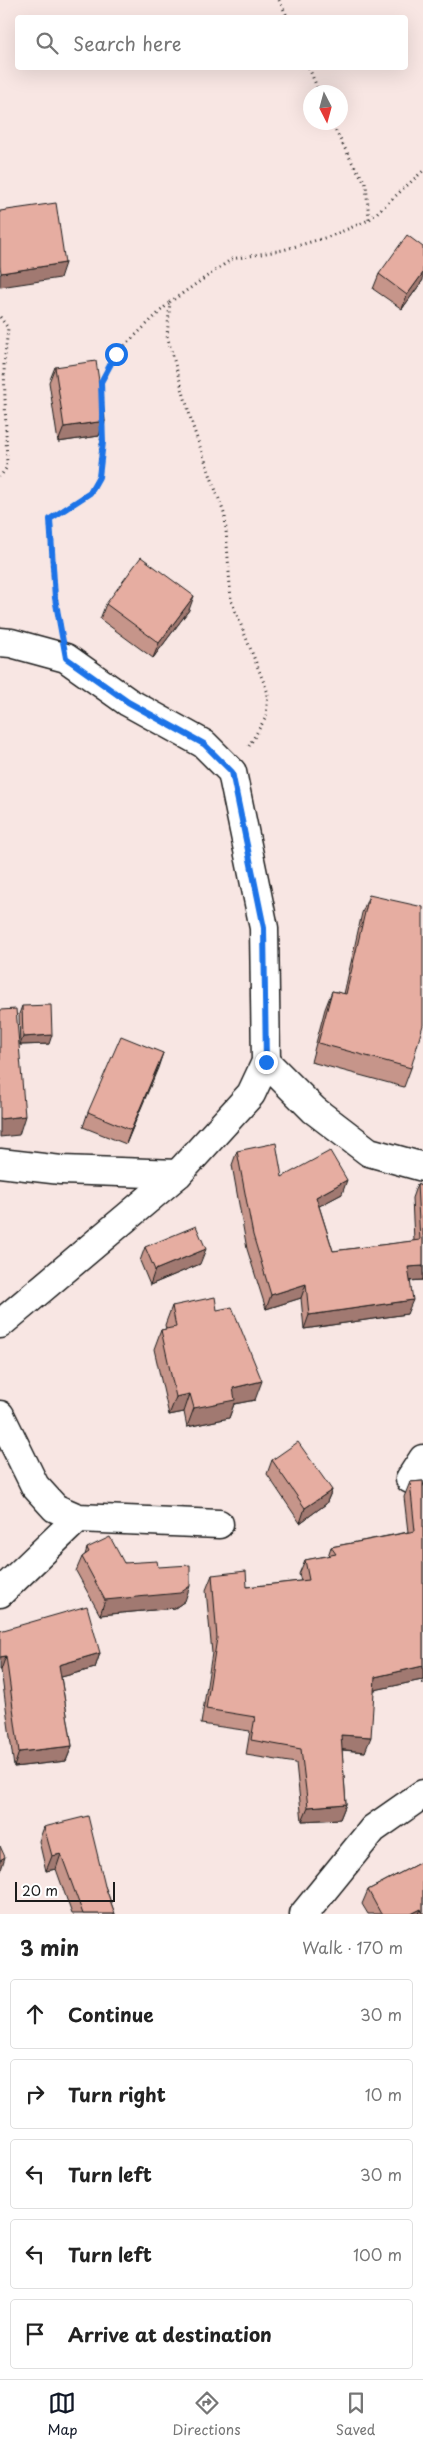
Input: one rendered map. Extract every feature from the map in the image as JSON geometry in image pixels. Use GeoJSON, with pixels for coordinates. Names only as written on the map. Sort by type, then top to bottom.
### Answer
{"type":"FeatureCollection","features":[{"type":"Feature","properties":{"kind":"street"},"geometry":{"type":"LineString","coordinates":[[0,642],[11,643],[66,658],[128,702],[204,744],[232,772],[264,928],[266,1062],[251,1094],[178,1174],[0,1324]]}},
{"type":"Feature","properties":{"kind":"street"},"geometry":{"type":"LineString","coordinates":[[266,1062],[314,1110],[369,1152],[423,1167]]}},
{"type":"Feature","properties":{"kind":"street"},"geometry":{"type":"LineString","coordinates":[[0,1163],[61,1170],[178,1174]]}},
{"type":"Feature","properties":{"kind":"street"},"geometry":{"type":"LineString","coordinates":[[0,1415],[35,1486],[55,1508],[78,1518],[219,1524]]}},
{"type":"Feature","properties":{"kind":"street"},"geometry":{"type":"LineString","coordinates":[[0,1593],[78,1518]]}},
{"type":"Feature","properties":{"kind":"street"},"geometry":{"type":"LineString","coordinates":[[304,1914],[373,1829],[423,1794]]}},
{"type":"Feature","properties":{"kind":"path"},"geometry":{"type":"LineString","coordinates":[[279,0],[286,15]]}},
{"type":"Feature","properties":{"kind":"path"},"geometry":{"type":"LineString","coordinates":[[311,70],[316,85]]}},
{"type":"Feature","properties":{"kind":"path"},"geometry":{"type":"LineString","coordinates":[[335,130],[366,184],[369,220]]}},
{"type":"Feature","properties":{"kind":"path"},"geometry":{"type":"LineString","coordinates":[[102,412],[101,382],[116,354],[170,302],[232,259],[283,250],[331,236],[369,220],[423,171]]}},
{"type":"Feature","properties":{"kind":"path"},"geometry":{"type":"LineString","coordinates":[[170,302],[166,336],[194,430],[225,516],[232,600],[268,693],[266,717],[232,772]]}},
{"type":"Feature","properties":{"kind":"path"},"geometry":{"type":"LineString","coordinates":[[0,317],[8,328],[4,365],[7,467],[0,477]]}},
{"type":"Feature","properties":{"kind":"path"},"geometry":{"type":"LineString","coordinates":[[66,658],[55,598],[50,519],[90,493],[99,477],[102,422]]}},
{"type":"Feature","properties":{"kind":"building"},"geometry":{"type":"Polygon","coordinates":[[[56,203],[65,263],[1,273],[0,211],[56,203]]]}},
{"type":"Feature","properties":{"kind":"building"},"geometry":{"type":"Polygon","coordinates":[[[407,235],[423,247],[423,273],[407,295],[379,274],[407,235]]]}},
{"type":"Feature","properties":{"kind":"building"},"geometry":{"type":"Polygon","coordinates":[[[96,361],[105,421],[64,427],[55,367],[96,361]]]}},
{"type":"Feature","properties":{"kind":"building"},"geometry":{"type":"Polygon","coordinates":[[[141,557],[194,596],[159,643],[106,604],[141,557]]]}},
{"type":"Feature","properties":{"kind":"building"},"geometry":{"type":"Polygon","coordinates":[[[369,895],[423,907],[423,1025],[411,1068],[318,1043],[332,991],[346,994],[369,895]]]}},
{"type":"Feature","properties":{"kind":"building"},"geometry":{"type":"Polygon","coordinates":[[[51,1005],[52,1035],[23,1037],[22,1006],[51,1005]]]}},
{"type":"Feature","properties":{"kind":"building"},"geometry":{"type":"Polygon","coordinates":[[[16,1009],[25,1116],[0,1119],[0,1010],[16,1009]]]}},
{"type":"Feature","properties":{"kind":"building"},"geometry":{"type":"Polygon","coordinates":[[[121,1036],[163,1053],[131,1130],[88,1112],[121,1036]]]}},
{"type":"Feature","properties":{"kind":"building"},"geometry":{"type":"Polygon","coordinates":[[[276,1143],[282,1177],[330,1151],[347,1180],[316,1197],[333,1251],[420,1240],[417,1184],[423,1187],[423,1266],[408,1267],[413,1300],[309,1315],[306,1284],[271,1295],[253,1235],[237,1151],[276,1143]]]}},
{"type":"Feature","properties":{"kind":"building"},"geometry":{"type":"Polygon","coordinates":[[[196,1226],[206,1249],[155,1270],[145,1247],[196,1226]]]}},
{"type":"Feature","properties":{"kind":"building"},"geometry":{"type":"Polygon","coordinates":[[[215,1297],[217,1310],[232,1307],[262,1381],[233,1388],[235,1400],[194,1408],[190,1394],[176,1397],[161,1330],[176,1327],[172,1306],[215,1297]]]}},
{"type":"Feature","properties":{"kind":"building"},"geometry":{"type":"Polygon","coordinates":[[[298,1442],[332,1490],[305,1508],[272,1460],[298,1442]]]}},
{"type":"Feature","properties":{"kind":"building"},"geometry":{"type":"Polygon","coordinates":[[[423,1481],[423,1666],[375,1677],[371,1737],[341,1735],[346,1804],[308,1807],[301,1749],[251,1740],[255,1717],[206,1709],[217,1638],[212,1575],[246,1571],[247,1587],[309,1580],[305,1560],[336,1554],[331,1547],[415,1531],[410,1482],[423,1481]]]}},
{"type":"Feature","properties":{"kind":"building"},"geometry":{"type":"Polygon","coordinates":[[[110,1537],[124,1563],[157,1561],[158,1567],[190,1565],[190,1586],[180,1593],[105,1600],[82,1557],[89,1552],[87,1548],[110,1537]]]}},
{"type":"Feature","properties":{"kind":"building"},"geometry":{"type":"Polygon","coordinates":[[[87,1606],[100,1653],[59,1665],[72,1746],[19,1752],[6,1656],[0,1657],[0,1631],[87,1606]]]}},
{"type":"Feature","properties":{"kind":"building"},"geometry":{"type":"Polygon","coordinates":[[[88,1816],[105,1886],[115,1914],[83,1914],[61,1854],[52,1856],[44,1827],[88,1816]]]}},
{"type":"Feature","properties":{"kind":"building"},"geometry":{"type":"Polygon","coordinates":[[[0,1846],[5,1857],[0,1860],[0,1846]]]}},
{"type":"Feature","properties":{"kind":"building"},"geometry":{"type":"Polygon","coordinates":[[[423,1861],[423,1911],[421,1909],[411,1914],[381,1914],[368,1890],[423,1861]]]}},
{"type":"Feature","properties":{"kind":"route"},"geometry":{"type":"LineString","coordinates":[[116,354],[101,382],[103,442],[99,477],[90,493],[50,519],[55,598],[66,658],[128,702],[204,744],[232,772],[264,928],[266,1062]]}}]}
